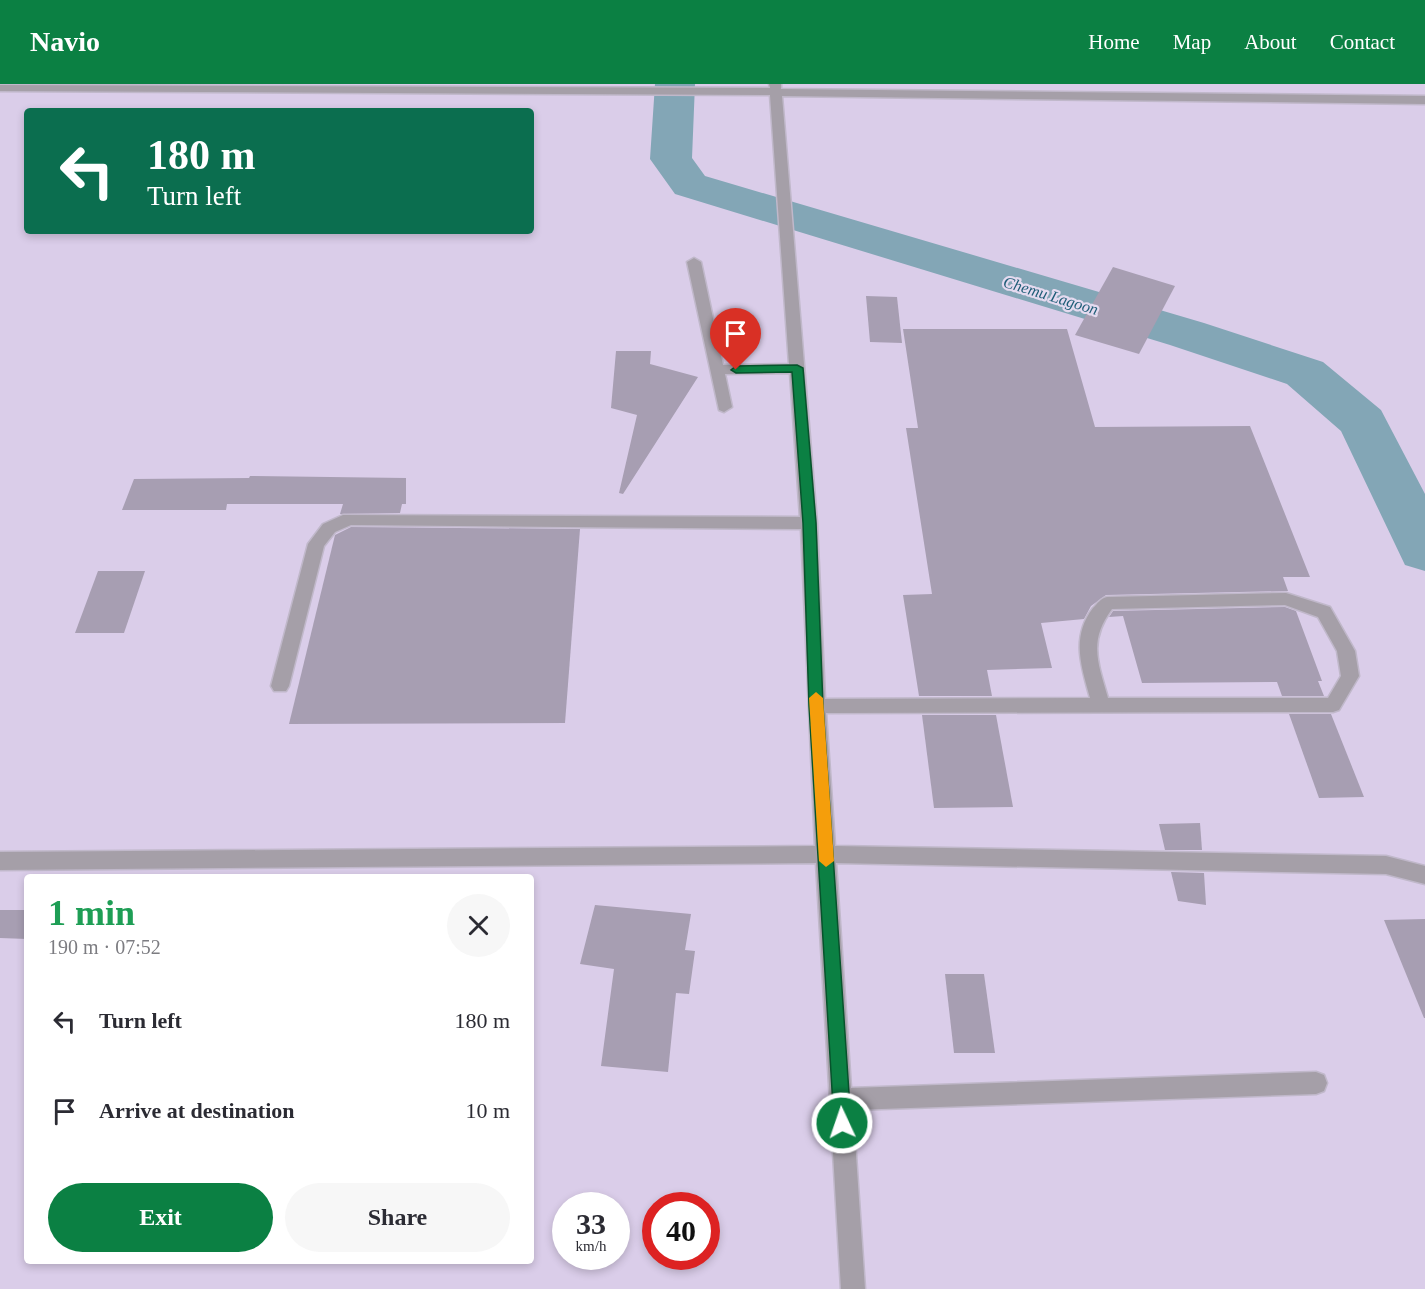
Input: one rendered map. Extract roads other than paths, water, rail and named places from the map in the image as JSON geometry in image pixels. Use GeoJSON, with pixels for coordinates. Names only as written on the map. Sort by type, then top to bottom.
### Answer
{"type":"FeatureCollection","features":[{"type":"Feature","properties":{"kind":"street"},"geometry":{"type":"LineString","coordinates":[[1368,84],[1379,101]]}},
{"type":"Feature","properties":{"kind":"street"},"geometry":{"type":"LineString","coordinates":[[0,88],[775,88],[1379,101],[1425,100]]}},
{"type":"Feature","properties":{"kind":"street"},"geometry":{"type":"LineString","coordinates":[[775,88],[810,523],[816,706],[853,1289]]}},
{"type":"Feature","properties":{"kind":"street"},"geometry":{"type":"LineString","coordinates":[[694,262],[724,407]]}},
{"type":"Feature","properties":{"kind":"street"},"geometry":{"type":"LineString","coordinates":[[716,370],[797,368]]}},
{"type":"Feature","properties":{"kind":"street"},"geometry":{"type":"LineString","coordinates":[[279,686],[316,544],[329,528],[349,519],[810,523]]}},
{"type":"Feature","properties":{"kind":"street"},"geometry":{"type":"LineString","coordinates":[[816,706],[1333,705],[1350,676],[1346,651],[1324,612],[1286,599],[1107,603],[1091,624],[1088,658],[1101,705]]}},
{"type":"Feature","properties":{"kind":"street"},"geometry":{"type":"LineString","coordinates":[[0,861],[826,854],[1386,865],[1425,875]]}},
{"type":"Feature","properties":{"kind":"street"},"geometry":{"type":"LineString","coordinates":[[841,1099],[1316,1083]]}},
{"type":"Feature","properties":{"kind":"waterway","name":"Chemu Lagoon"},"geometry":{"type":"LineString","coordinates":[[675,84],[671,159],[690,185],[1187,334],[1305,373],[1363,422],[1425,551]]}}]}
